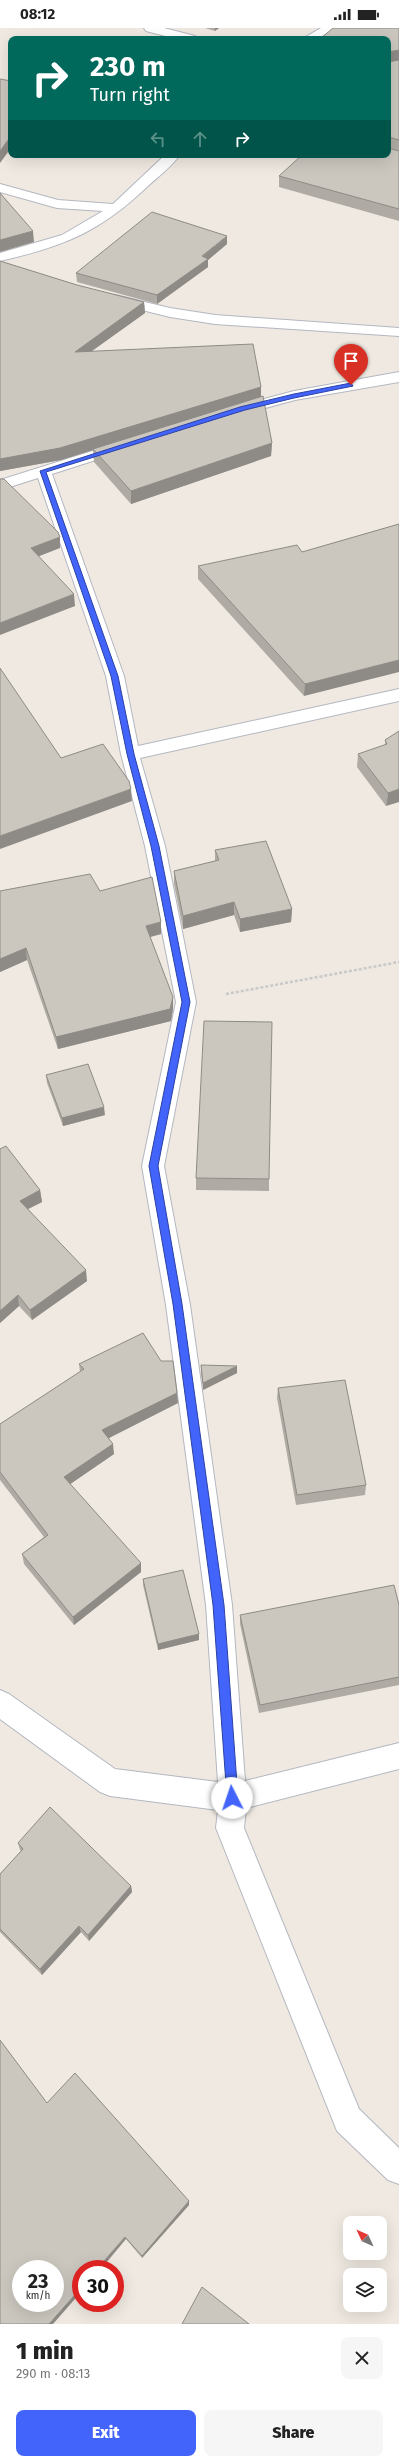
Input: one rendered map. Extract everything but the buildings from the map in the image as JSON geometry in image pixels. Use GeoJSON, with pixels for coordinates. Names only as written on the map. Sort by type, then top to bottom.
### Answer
{"type":"FeatureCollection","features":[{"type":"Feature","properties":{"kind":"street"},"geometry":{"type":"LineString","coordinates":[[150,28],[179,36]]}},
{"type":"Feature","properties":{"kind":"street"},"geometry":{"type":"LineString","coordinates":[[314,36],[330,28]]}},
{"type":"Feature","properties":{"kind":"street"},"geometry":{"type":"LineString","coordinates":[[2,264],[36,249],[77,234],[115,208],[170,158]]}},
{"type":"Feature","properties":{"kind":"street"},"geometry":{"type":"LineString","coordinates":[[0,188],[57,204],[115,208]]}},
{"type":"Feature","properties":{"kind":"street"},"geometry":{"type":"LineString","coordinates":[[102,296],[187,316],[313,328],[399,332]]}},
{"type":"Feature","properties":{"kind":"street"},"geometry":{"type":"LineString","coordinates":[[222,416],[294,396],[399,377]]}},
{"type":"Feature","properties":{"kind":"street"},"geometry":{"type":"LineString","coordinates":[[0,485],[134,443]]}},
{"type":"Feature","properties":{"kind":"street"},"geometry":{"type":"LineString","coordinates":[[43,471],[115,676],[130,754],[155,846],[186,1002],[154,1166],[178,1304],[218,1605],[232,1798],[230,1828],[348,2120],[399,2169]]}},
{"type":"Feature","properties":{"kind":"street"},"geometry":{"type":"LineString","coordinates":[[130,754],[399,695]]}},
{"type":"Feature","properties":{"kind":"street"},"geometry":{"type":"LineString","coordinates":[[0,1703],[110,1782],[232,1798],[399,1756]]}},
{"type":"Feature","properties":{"kind":"path"},"geometry":{"type":"LineString","coordinates":[[186,1002],[399,962]]}},
{"type":"Feature","properties":{"kind":"route"},"geometry":{"type":"LineString","coordinates":[[232,1798],[218,1605],[178,1304],[154,1166],[186,1002],[155,846],[130,754],[115,676],[43,471],[242,409],[294,396],[351,385]]}}]}
